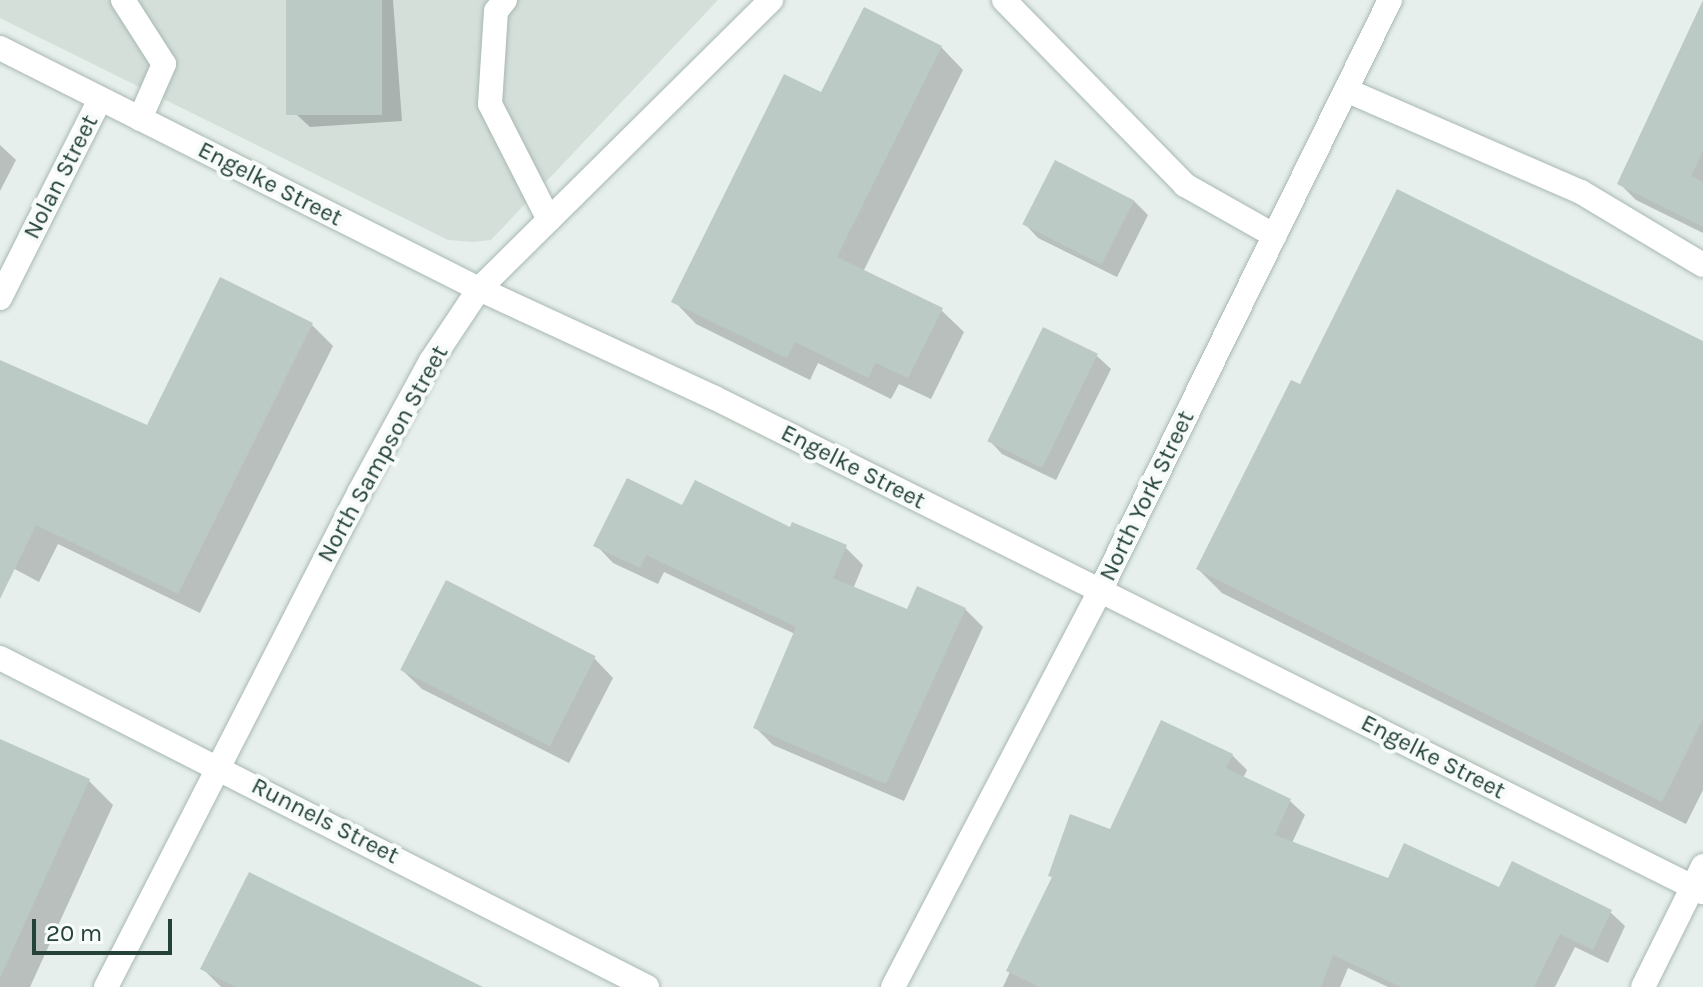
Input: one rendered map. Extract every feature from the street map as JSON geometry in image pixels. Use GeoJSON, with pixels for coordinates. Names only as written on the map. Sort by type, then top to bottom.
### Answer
{"type":"FeatureCollection","features":[{"type":"Feature","properties":{"kind":"street"},"geometry":{"type":"LineString","coordinates":[[123,0],[164,64],[140,119]]}},
{"type":"Feature","properties":{"kind":"street"},"geometry":{"type":"LineString","coordinates":[[505,0],[496,11],[490,104],[549,220]]}},
{"type":"Feature","properties":{"kind":"street","name":"North Sampson Street"},"geometry":{"type":"LineString","coordinates":[[106,987],[218,766],[431,361],[479,289],[771,0]]}},
{"type":"Feature","properties":{"kind":"street"},"geometry":{"type":"LineString","coordinates":[[1004,0],[1185,185],[1275,236]]}},
{"type":"Feature","properties":{"kind":"street","name":"North York Street"},"geometry":{"type":"LineString","coordinates":[[893,987],[1100,591],[1390,0]]}},
{"type":"Feature","properties":{"kind":"street","name":"Engelke Street"},"geometry":{"type":"LineString","coordinates":[[0,48],[479,289],[713,397],[1100,591],[1700,882]]}},
{"type":"Feature","properties":{"kind":"street"},"geometry":{"type":"LineString","coordinates":[[1346,90],[1581,192],[1703,265]]}},
{"type":"Feature","properties":{"kind":"street","name":"Nolan Street"},"geometry":{"type":"LineString","coordinates":[[0,298],[100,99]]}},
{"type":"Feature","properties":{"kind":"street","name":"Runnels Street"},"geometry":{"type":"LineString","coordinates":[[0,658],[218,766],[647,987]]}},
{"type":"Feature","properties":{"kind":"street"},"geometry":{"type":"LineString","coordinates":[[1643,987],[1700,882]]}},
{"type":"Feature","properties":{"kind":"shaded area"},"geometry":{"type":"Polygon","coordinates":[[[0,0],[718,0],[491,240],[473,242],[448,240],[0,18],[0,0]]]}},
{"type":"Feature","properties":{"kind":"building"},"geometry":{"type":"Polygon","coordinates":[[[286,0],[382,0],[382,115],[286,115],[286,0]]]}},
{"type":"Feature","properties":{"kind":"building"},"geometry":{"type":"Polygon","coordinates":[[[1703,0],[1703,151],[1691,176],[1703,182],[1703,227],[1617,184],[1703,0]]]}},
{"type":"Feature","properties":{"kind":"building"},"geometry":{"type":"Polygon","coordinates":[[[864,7],[942,46],[837,257],[943,308],[908,378],[876,363],[868,378],[795,342],[787,358],[671,302],[784,74],[821,92],[864,7]]]}},
{"type":"Feature","properties":{"kind":"building"},"geometry":{"type":"Polygon","coordinates":[[[1055,160],[1134,200],[1102,265],[1022,224],[1055,160]]]}},
{"type":"Feature","properties":{"kind":"building"},"geometry":{"type":"Polygon","coordinates":[[[1397,189],[1703,341],[1703,719],[1662,802],[1196,569],[1291,380],[1300,384],[1397,189]]]}},
{"type":"Feature","properties":{"kind":"building"},"geometry":{"type":"Polygon","coordinates":[[[220,277],[313,323],[178,594],[36,525],[0,599],[0,360],[147,425],[220,277]]]}},
{"type":"Feature","properties":{"kind":"building"},"geometry":{"type":"Polygon","coordinates":[[[1043,327],[1098,354],[1042,468],[987,441],[1043,327]]]}},
{"type":"Feature","properties":{"kind":"building"},"geometry":{"type":"Polygon","coordinates":[[[627,478],[682,505],[695,480],[790,527],[792,522],[847,545],[833,578],[907,609],[917,586],[966,608],[886,784],[753,728],[796,627],[646,555],[640,568],[593,546],[627,478]]]}},
{"type":"Feature","properties":{"kind":"building"},"geometry":{"type":"Polygon","coordinates":[[[446,580],[596,656],[550,746],[400,670],[446,580]]]}},
{"type":"Feature","properties":{"kind":"building"},"geometry":{"type":"Polygon","coordinates":[[[1161,720],[1233,754],[1226,768],[1291,799],[1275,835],[1388,878],[1404,843],[1499,887],[1512,861],[1612,910],[1593,950],[1560,934],[1534,987],[1401,987],[1333,955],[1321,987],[1039,987],[1006,971],[1052,877],[1048,876],[1070,814],[1110,829],[1161,720]]]}},
{"type":"Feature","properties":{"kind":"building"},"geometry":{"type":"Polygon","coordinates":[[[0,739],[90,779],[0,978],[0,739]]]}},
{"type":"Feature","properties":{"kind":"building"},"geometry":{"type":"Polygon","coordinates":[[[249,872],[483,987],[236,987],[200,969],[249,872]]]}}]}
